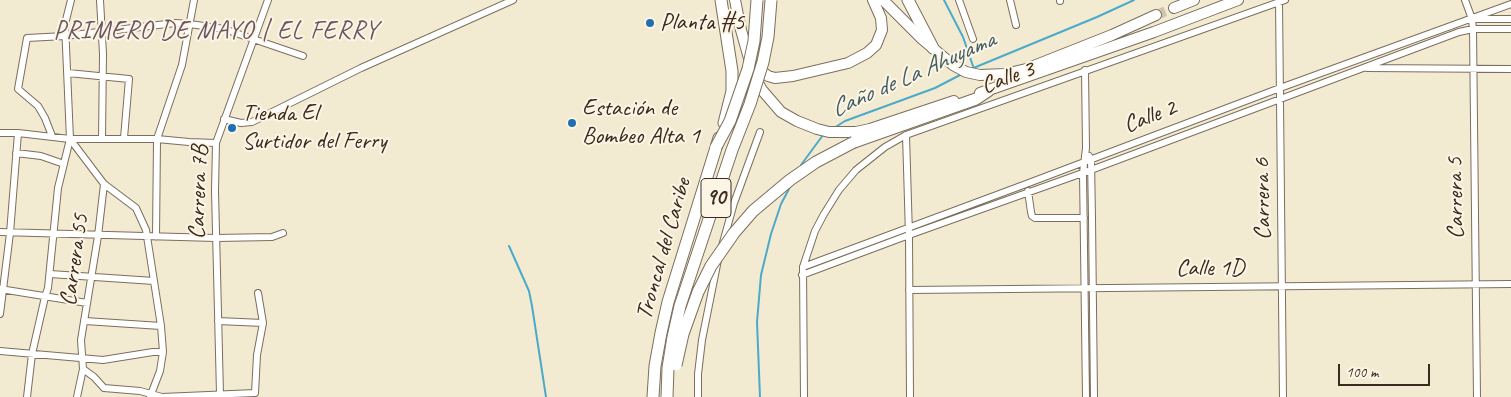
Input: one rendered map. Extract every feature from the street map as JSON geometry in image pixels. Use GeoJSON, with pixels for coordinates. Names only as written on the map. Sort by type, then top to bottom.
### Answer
{"type":"FeatureCollection","features":[{"type":"Feature","properties":{"kind":"highway"},"geometry":{"type":"LineString","coordinates":[[716,148],[730,105],[732,92],[732,71],[721,0]]}},
{"type":"Feature","properties":{"kind":"highway","name":"Troncal del Caribe"},"geometry":{"type":"LineString","coordinates":[[653,397],[655,366],[666,310],[716,148],[730,121],[748,69],[754,41],[757,0]]}},
{"type":"Feature","properties":{"kind":"highway","name":"Troncal del Caribe"},"geometry":{"type":"LineString","coordinates":[[667,397],[668,368],[680,306],[763,62],[768,37],[771,0]]}},
{"type":"Feature","properties":{"kind":"highway"},"geometry":{"type":"LineString","coordinates":[[908,0],[933,48]]}},
{"type":"Feature","properties":{"kind":"highway"},"geometry":{"type":"LineString","coordinates":[[673,397],[679,350],[687,320],[704,278],[726,244],[753,211],[777,190],[816,162],[854,142],[976,99],[988,90]]}},
{"type":"Feature","properties":{"kind":"main road"},"geometry":{"type":"LineString","coordinates":[[735,0],[753,74],[762,90],[781,112],[797,122],[816,129],[841,133],[870,129],[988,90],[1154,32],[1238,0]]}},
{"type":"Feature","properties":{"kind":"main road"},"geometry":{"type":"LineString","coordinates":[[749,60],[768,76],[775,78],[794,76],[848,63],[867,53],[876,45],[882,30],[878,9],[873,0]]}},
{"type":"Feature","properties":{"kind":"main road"},"geometry":{"type":"LineString","coordinates":[[883,0],[922,39],[943,56],[960,69],[980,75],[1005,74],[1026,69],[1112,35],[1156,15]]}},
{"type":"Feature","properties":{"kind":"main road"},"geometry":{"type":"LineString","coordinates":[[1174,8],[1194,0]]}},
{"type":"Feature","properties":{"kind":"street"},"geometry":{"type":"LineString","coordinates":[[27,397],[32,354],[48,288],[58,188],[70,139],[65,36],[66,13],[71,0]]}},
{"type":"Feature","properties":{"kind":"street"},"geometry":{"type":"LineString","coordinates":[[100,0],[104,77],[102,138]]}},
{"type":"Feature","properties":{"kind":"street"},"geometry":{"type":"LineString","coordinates":[[156,237],[157,138],[182,65],[194,0]]}},
{"type":"Feature","properties":{"kind":"street","name":"Carrera 7B"},"geometry":{"type":"LineString","coordinates":[[217,395],[216,143],[268,0]]}},
{"type":"Feature","properties":{"kind":"street"},"geometry":{"type":"LineString","coordinates":[[958,0],[973,39]]}},
{"type":"Feature","properties":{"kind":"street"},"geometry":{"type":"LineString","coordinates":[[1010,0],[1016,25]]}},
{"type":"Feature","properties":{"kind":"street","name":"Carrera 5"},"geometry":{"type":"LineString","coordinates":[[1465,0],[1472,19],[1473,29],[1477,397]]}},
{"type":"Feature","properties":{"kind":"street"},"geometry":{"type":"LineString","coordinates":[[224,119],[241,123],[252,122],[405,48],[512,1]]}},
{"type":"Feature","properties":{"kind":"street","name":"Calle 3"},"geometry":{"type":"LineString","coordinates":[[804,397],[803,266],[815,231],[824,214],[839,190],[856,170],[885,147],[906,135],[1282,1]]}},
{"type":"Feature","properties":{"kind":"street","name":"Carrera 6"},"geometry":{"type":"LineString","coordinates":[[1282,1],[1280,99],[1283,397]]}},
{"type":"Feature","properties":{"kind":"street","name":"Calle 2"},"geometry":{"type":"LineString","coordinates":[[803,266],[1511,4]]}},
{"type":"Feature","properties":{"kind":"street"},"geometry":{"type":"LineString","coordinates":[[1472,19],[1511,19]]}},
{"type":"Feature","properties":{"kind":"street"},"geometry":{"type":"LineString","coordinates":[[52,136],[46,118],[38,106],[18,89],[27,38],[65,36],[175,23],[217,28],[254,38],[303,56]]}},
{"type":"Feature","properties":{"kind":"street","name":"Calle 2"},"geometry":{"type":"LineString","coordinates":[[802,275],[1083,173],[1459,32],[1473,29],[1511,29]]}},
{"type":"Feature","properties":{"kind":"street"},"geometry":{"type":"LineString","coordinates":[[1362,68],[1511,69]]}},
{"type":"Feature","properties":{"kind":"street"},"geometry":{"type":"LineString","coordinates":[[1085,70],[1086,148],[1083,173],[1086,397]]}},
{"type":"Feature","properties":{"kind":"street"},"geometry":{"type":"LineString","coordinates":[[68,73],[127,78],[130,81],[124,138]]}},
{"type":"Feature","properties":{"kind":"street"},"geometry":{"type":"LineString","coordinates":[[0,133],[18,133],[70,139],[157,138],[216,143]]}},
{"type":"Feature","properties":{"kind":"street"},"geometry":{"type":"LineString","coordinates":[[0,314],[10,233],[18,133]]}},
{"type":"Feature","properties":{"kind":"street","name":"90"},"geometry":{"type":"LineString","coordinates":[[698,397],[698,374],[702,340],[724,237],[734,203],[759,135]]}},
{"type":"Feature","properties":{"kind":"street"},"geometry":{"type":"LineString","coordinates":[[906,135],[909,227],[910,397]]}},
{"type":"Feature","properties":{"kind":"street","name":"Carrera 55"},"geometry":{"type":"LineString","coordinates":[[70,139],[104,184],[82,340],[83,369],[78,397]]}},
{"type":"Feature","properties":{"kind":"street"},"geometry":{"type":"LineString","coordinates":[[1086,148],[1091,160],[1094,397]]}},
{"type":"Feature","properties":{"kind":"street"},"geometry":{"type":"LineString","coordinates":[[16,153],[41,156],[64,164]]}},
{"type":"Feature","properties":{"kind":"street"},"geometry":{"type":"LineString","coordinates":[[104,184],[136,208],[141,216],[147,238],[162,326],[163,352],[160,371],[150,396]]}},
{"type":"Feature","properties":{"kind":"street"},"geometry":{"type":"LineString","coordinates":[[1026,184],[1032,216],[1035,218],[1084,218]]}},
{"type":"Feature","properties":{"kind":"street"},"geometry":{"type":"LineString","coordinates":[[0,232],[147,238],[272,236],[283,233]]}},
{"type":"Feature","properties":{"kind":"street"},"geometry":{"type":"LineString","coordinates":[[50,274],[154,281]]}},
{"type":"Feature","properties":{"kind":"street","name":"Calle 1D"},"geometry":{"type":"LineString","coordinates":[[909,290],[1282,288],[1511,284]]}},
{"type":"Feature","properties":{"kind":"street"},"geometry":{"type":"LineString","coordinates":[[2,289],[87,303]]}},
{"type":"Feature","properties":{"kind":"street"},"geometry":{"type":"LineString","coordinates":[[83,369],[104,388],[150,396],[254,393],[256,392],[256,366],[263,323],[258,293]]}},
{"type":"Feature","properties":{"kind":"street"},"geometry":{"type":"LineString","coordinates":[[85,321],[162,326]]}},
{"type":"Feature","properties":{"kind":"street"},"geometry":{"type":"LineString","coordinates":[[218,321],[263,323]]}},
{"type":"Feature","properties":{"kind":"street"},"geometry":{"type":"LineString","coordinates":[[0,350],[103,360],[163,352]]}},
{"type":"Feature","properties":{"kind":"waterway"},"geometry":{"type":"LineString","coordinates":[[944,0],[963,37],[973,66]]}},
{"type":"Feature","properties":{"kind":"waterway","name":"Caño de La Ahuyama"},"geometry":{"type":"LineString","coordinates":[[971,69],[1134,0]]}},
{"type":"Feature","properties":{"kind":"waterway","name":"Caño de La Ahuyama"},"geometry":{"type":"LineString","coordinates":[[834,128],[845,121],[935,88],[962,74]]}},
{"type":"Feature","properties":{"kind":"waterway","name":"Caño de La Ahuyama"},"geometry":{"type":"LineString","coordinates":[[801,165],[823,135]]}},
{"type":"Feature","properties":{"kind":"waterway","name":"Caño de La Ahuyama"},"geometry":{"type":"LineString","coordinates":[[760,397],[757,322],[761,275],[771,234],[781,204],[790,187]]}},
{"type":"Feature","properties":{"kind":"waterway"},"geometry":{"type":"LineString","coordinates":[[509,246],[529,291],[546,397]]}},
{"type":"Feature","properties":{"kind":"tunnel"},"geometry":{"type":"LineString","coordinates":[[1156,15],[1174,8]]}},
{"type":"Feature","properties":{"kind":"place","name":"Planta #5"},"geometry":{"type":"Point","coordinates":[650,23]}},
{"type":"Feature","properties":{"kind":"place","name":"Estación de Bombeo Alta 1"},"geometry":{"type":"Point","coordinates":[572,123]}},
{"type":"Feature","properties":{"kind":"place","name":"Tienda El Surtidor del Ferry"},"geometry":{"type":"Point","coordinates":[232,128]}},
{"type":"Feature","properties":{"kind":"district","name":"PRIMERO DE MAYO | EL FERRY"},"geometry":{"type":"Point","coordinates":[216,31]}}]}
